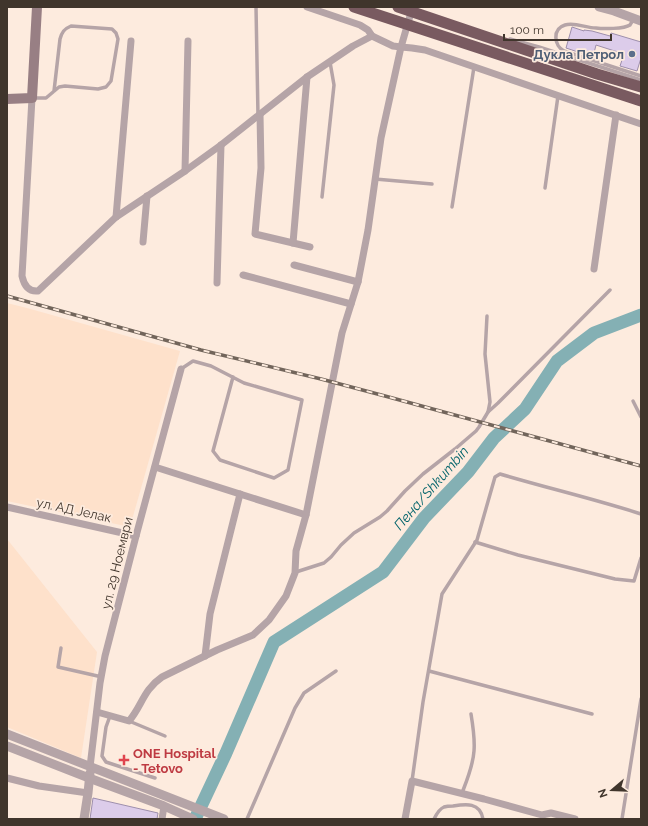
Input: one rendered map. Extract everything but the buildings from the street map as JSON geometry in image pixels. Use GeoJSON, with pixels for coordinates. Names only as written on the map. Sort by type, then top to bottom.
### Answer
{"type":"FeatureCollection","features":[{"type":"Feature","properties":{"kind":"highway"},"geometry":{"type":"LineString","coordinates":[[354,7],[641,101]]}},
{"type":"Feature","properties":{"kind":"highway"},"geometry":{"type":"LineString","coordinates":[[398,7],[641,87]]}},
{"type":"Feature","properties":{"kind":"main road"},"geometry":{"type":"LineString","coordinates":[[7,99],[32,98],[37,7]]}},
{"type":"Feature","properties":{"kind":"street"},"geometry":{"type":"LineString","coordinates":[[307,7],[360,25],[368,30],[372,36],[393,46],[425,50],[641,124]]}},
{"type":"Feature","properties":{"kind":"street"},"geometry":{"type":"LineString","coordinates":[[98,712],[129,721],[134,716],[150,687],[155,682],[162,677],[217,650],[253,635],[269,620],[286,596],[294,573],[296,551],[306,514],[342,333],[358,282],[368,230],[381,138],[412,7]]}},
{"type":"Feature","properties":{"kind":"street"},"geometry":{"type":"LineString","coordinates":[[599,7],[637,20]]}},
{"type":"Feature","properties":{"kind":"street"},"geometry":{"type":"LineString","coordinates":[[32,98],[22,276],[25,286],[30,290],[38,291],[116,218],[221,145],[307,77],[353,46],[372,36]]}},
{"type":"Feature","properties":{"kind":"street"},"geometry":{"type":"LineString","coordinates":[[116,218],[131,41]]}},
{"type":"Feature","properties":{"kind":"street"},"geometry":{"type":"LineString","coordinates":[[185,171],[188,41]]}},
{"type":"Feature","properties":{"kind":"street"},"geometry":{"type":"LineString","coordinates":[[293,243],[307,77]]}},
{"type":"Feature","properties":{"kind":"street"},"geometry":{"type":"LineString","coordinates":[[259,115],[261,168],[255,234],[310,247]]}},
{"type":"Feature","properties":{"kind":"street"},"geometry":{"type":"LineString","coordinates":[[594,269],[616,115]]}},
{"type":"Feature","properties":{"kind":"street"},"geometry":{"type":"LineString","coordinates":[[217,283],[221,145]]}},
{"type":"Feature","properties":{"kind":"street"},"geometry":{"type":"LineString","coordinates":[[143,242],[147,196]]}},
{"type":"Feature","properties":{"kind":"street"},"geometry":{"type":"LineString","coordinates":[[294,264],[358,282]]}},
{"type":"Feature","properties":{"kind":"street"},"geometry":{"type":"LineString","coordinates":[[243,275],[351,304]]}},
{"type":"Feature","properties":{"kind":"street","name":"ул. 29 Ноември"},"geometry":{"type":"LineString","coordinates":[[90,767],[106,656],[136,536],[181,369]]}},
{"type":"Feature","properties":{"kind":"street"},"geometry":{"type":"LineString","coordinates":[[155,467],[306,514]]}},
{"type":"Feature","properties":{"kind":"street"},"geometry":{"type":"LineString","coordinates":[[205,656],[210,614],[240,494]]}},
{"type":"Feature","properties":{"kind":"street","name":"ул. АД Јелак"},"geometry":{"type":"LineString","coordinates":[[7,507],[136,536]]}},
{"type":"Feature","properties":{"kind":"street"},"geometry":{"type":"LineString","coordinates":[[7,734],[224,819]]}},
{"type":"Feature","properties":{"kind":"street"},"geometry":{"type":"LineString","coordinates":[[7,746],[166,807],[193,819]]}},
{"type":"Feature","properties":{"kind":"street"},"geometry":{"type":"LineString","coordinates":[[84,819],[90,767]]}},
{"type":"Feature","properties":{"kind":"street"},"geometry":{"type":"LineString","coordinates":[[7,778],[39,786],[88,793]]}},
{"type":"Feature","properties":{"kind":"street"},"geometry":{"type":"LineString","coordinates":[[405,819],[412,781],[542,815],[551,813],[574,819]]}},
{"type":"Feature","properties":{"kind":"street"},"geometry":{"type":"LineString","coordinates":[[162,819],[166,807]]}},
{"type":"Feature","properties":{"kind":"lane"},"geometry":{"type":"LineString","coordinates":[[256,7],[259,115]]}},
{"type":"Feature","properties":{"kind":"lane"},"geometry":{"type":"LineString","coordinates":[[430,18],[539,47],[641,80]]}},
{"type":"Feature","properties":{"kind":"lane"},"geometry":{"type":"LineString","coordinates":[[637,20],[625,27],[596,28],[571,24],[564,25],[560,27],[555,37],[560,49],[641,76]]}},
{"type":"Feature","properties":{"kind":"lane"},"geometry":{"type":"LineString","coordinates":[[32,98],[46,98],[59,87],[65,86],[98,90],[106,87],[111,81],[118,39],[116,33],[112,29],[70,26],[65,29],[61,34],[60,39],[54,91]]}},
{"type":"Feature","properties":{"kind":"lane"},"geometry":{"type":"LineString","coordinates":[[322,197],[334,85],[330,62]]}},
{"type":"Feature","properties":{"kind":"lane"},"geometry":{"type":"LineString","coordinates":[[452,207],[474,67]]}},
{"type":"Feature","properties":{"kind":"lane"},"geometry":{"type":"LineString","coordinates":[[606,69],[613,67]]}},
{"type":"Feature","properties":{"kind":"lane"},"geometry":{"type":"LineString","coordinates":[[545,188],[558,96]]}},
{"type":"Feature","properties":{"kind":"lane"},"geometry":{"type":"LineString","coordinates":[[375,179],[432,184]]}},
{"type":"Feature","properties":{"kind":"lane"},"geometry":{"type":"LineString","coordinates":[[294,573],[324,563],[354,533],[380,518],[423,474],[476,431],[488,412],[610,290]]}},
{"type":"Feature","properties":{"kind":"lane"},"geometry":{"type":"LineString","coordinates":[[487,316],[485,354],[490,402],[488,412]]}},
{"type":"Feature","properties":{"kind":"lane"},"geometry":{"type":"LineString","coordinates":[[181,369],[193,361],[211,366],[233,377],[244,383],[302,400],[288,470],[274,478],[220,460],[214,451],[233,377]]}},
{"type":"Feature","properties":{"kind":"lane"},"geometry":{"type":"LineString","coordinates":[[633,401],[641,416]]}},
{"type":"Feature","properties":{"kind":"lane"},"geometry":{"type":"LineString","coordinates":[[412,781],[423,702],[442,594],[477,540],[494,477],[500,474],[641,514]]}},
{"type":"Feature","properties":{"kind":"lane"},"geometry":{"type":"LineString","coordinates":[[475,542],[518,555],[615,579],[634,581],[641,558]]}},
{"type":"Feature","properties":{"kind":"lane"},"geometry":{"type":"LineString","coordinates":[[61,648],[58,667],[102,677]]}},
{"type":"Feature","properties":{"kind":"lane"},"geometry":{"type":"LineString","coordinates":[[429,670],[592,714]]}},
{"type":"Feature","properties":{"kind":"lane"},"geometry":{"type":"LineString","coordinates":[[247,819],[295,708],[304,693],[336,672]]}},
{"type":"Feature","properties":{"kind":"lane"},"geometry":{"type":"LineString","coordinates":[[622,819],[641,699]]}},
{"type":"Feature","properties":{"kind":"lane"},"geometry":{"type":"LineString","coordinates":[[462,793],[472,764],[474,752],[471,714]]}},
{"type":"Feature","properties":{"kind":"lane"},"geometry":{"type":"LineString","coordinates":[[110,716],[106,727],[102,756],[106,762],[155,778]]}},
{"type":"Feature","properties":{"kind":"lane"},"geometry":{"type":"LineString","coordinates":[[129,721],[165,736]]}},
{"type":"Feature","properties":{"kind":"lane"},"geometry":{"type":"LineString","coordinates":[[434,819],[443,807],[466,804],[477,807],[482,813],[483,819]]}},
{"type":"Feature","properties":{"kind":"shaded area"},"geometry":{"type":"Polygon","coordinates":[[[7,303],[180,351],[130,527],[7,501],[7,303]]]}},
{"type":"Feature","properties":{"kind":"shaded area"},"geometry":{"type":"Polygon","coordinates":[[[7,539],[97,652],[81,758],[7,727],[7,539]]]}},
{"type":"Feature","properties":{"kind":"waterway","name":"Пена/Shkumbin"},"geometry":{"type":"LineString","coordinates":[[195,819],[226,753],[274,642],[383,572],[424,518],[468,472],[494,438],[525,409],[557,361],[594,333],[641,315]]}},
{"type":"Feature","properties":{"kind":"railway"},"geometry":{"type":"LineString","coordinates":[[7,296],[201,350],[321,379],[641,466]]}},
{"type":"Feature","properties":{"kind":"place","name":"Дукла Петрол"},"geometry":{"type":"Point","coordinates":[632,54]}},
{"type":"Feature","properties":{"kind":"place","name":"ONE Hospital - Tetovo"},"geometry":{"type":"Point","coordinates":[124,760]}}]}
